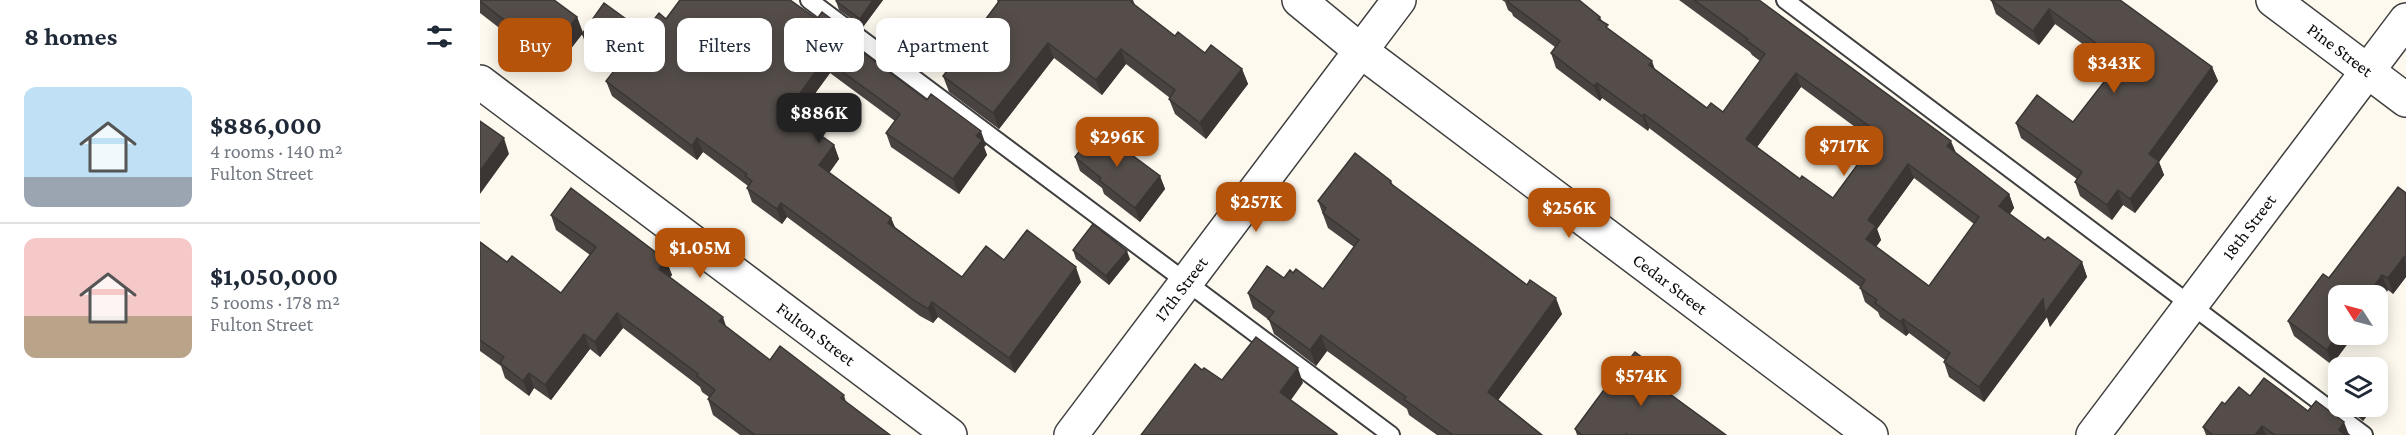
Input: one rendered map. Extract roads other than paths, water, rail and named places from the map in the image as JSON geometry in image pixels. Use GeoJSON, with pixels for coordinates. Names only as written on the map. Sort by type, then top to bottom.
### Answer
{"type":"FeatureCollection","features":[{"type":"Feature","properties":{"kind":"street","name":"Cedar Street"},"geometry":{"type":"LineString","coordinates":[[1299,0],[1361,51],[1871,435]]}},
{"type":"Feature","properties":{"kind":"street","name":"17th Street"},"geometry":{"type":"LineString","coordinates":[[1071,435],[1399,0]]}},
{"type":"Feature","properties":{"kind":"street","name":"Pine Street"},"geometry":{"type":"LineString","coordinates":[[2273,0],[2406,100]]}},
{"type":"Feature","properties":{"kind":"street","name":"18th Street"},"geometry":{"type":"LineString","coordinates":[[2093,435],[2406,20]]}},
{"type":"Feature","properties":{"kind":"street","name":"Fulton Street"},"geometry":{"type":"LineString","coordinates":[[480,82],[950,435]]}},
{"type":"Feature","properties":{"kind":"lane"},"geometry":{"type":"LineString","coordinates":[[809,0],[1391,435]]}},
{"type":"Feature","properties":{"kind":"lane"},"geometry":{"type":"LineString","coordinates":[[1785,0],[2364,435]]}}]}
